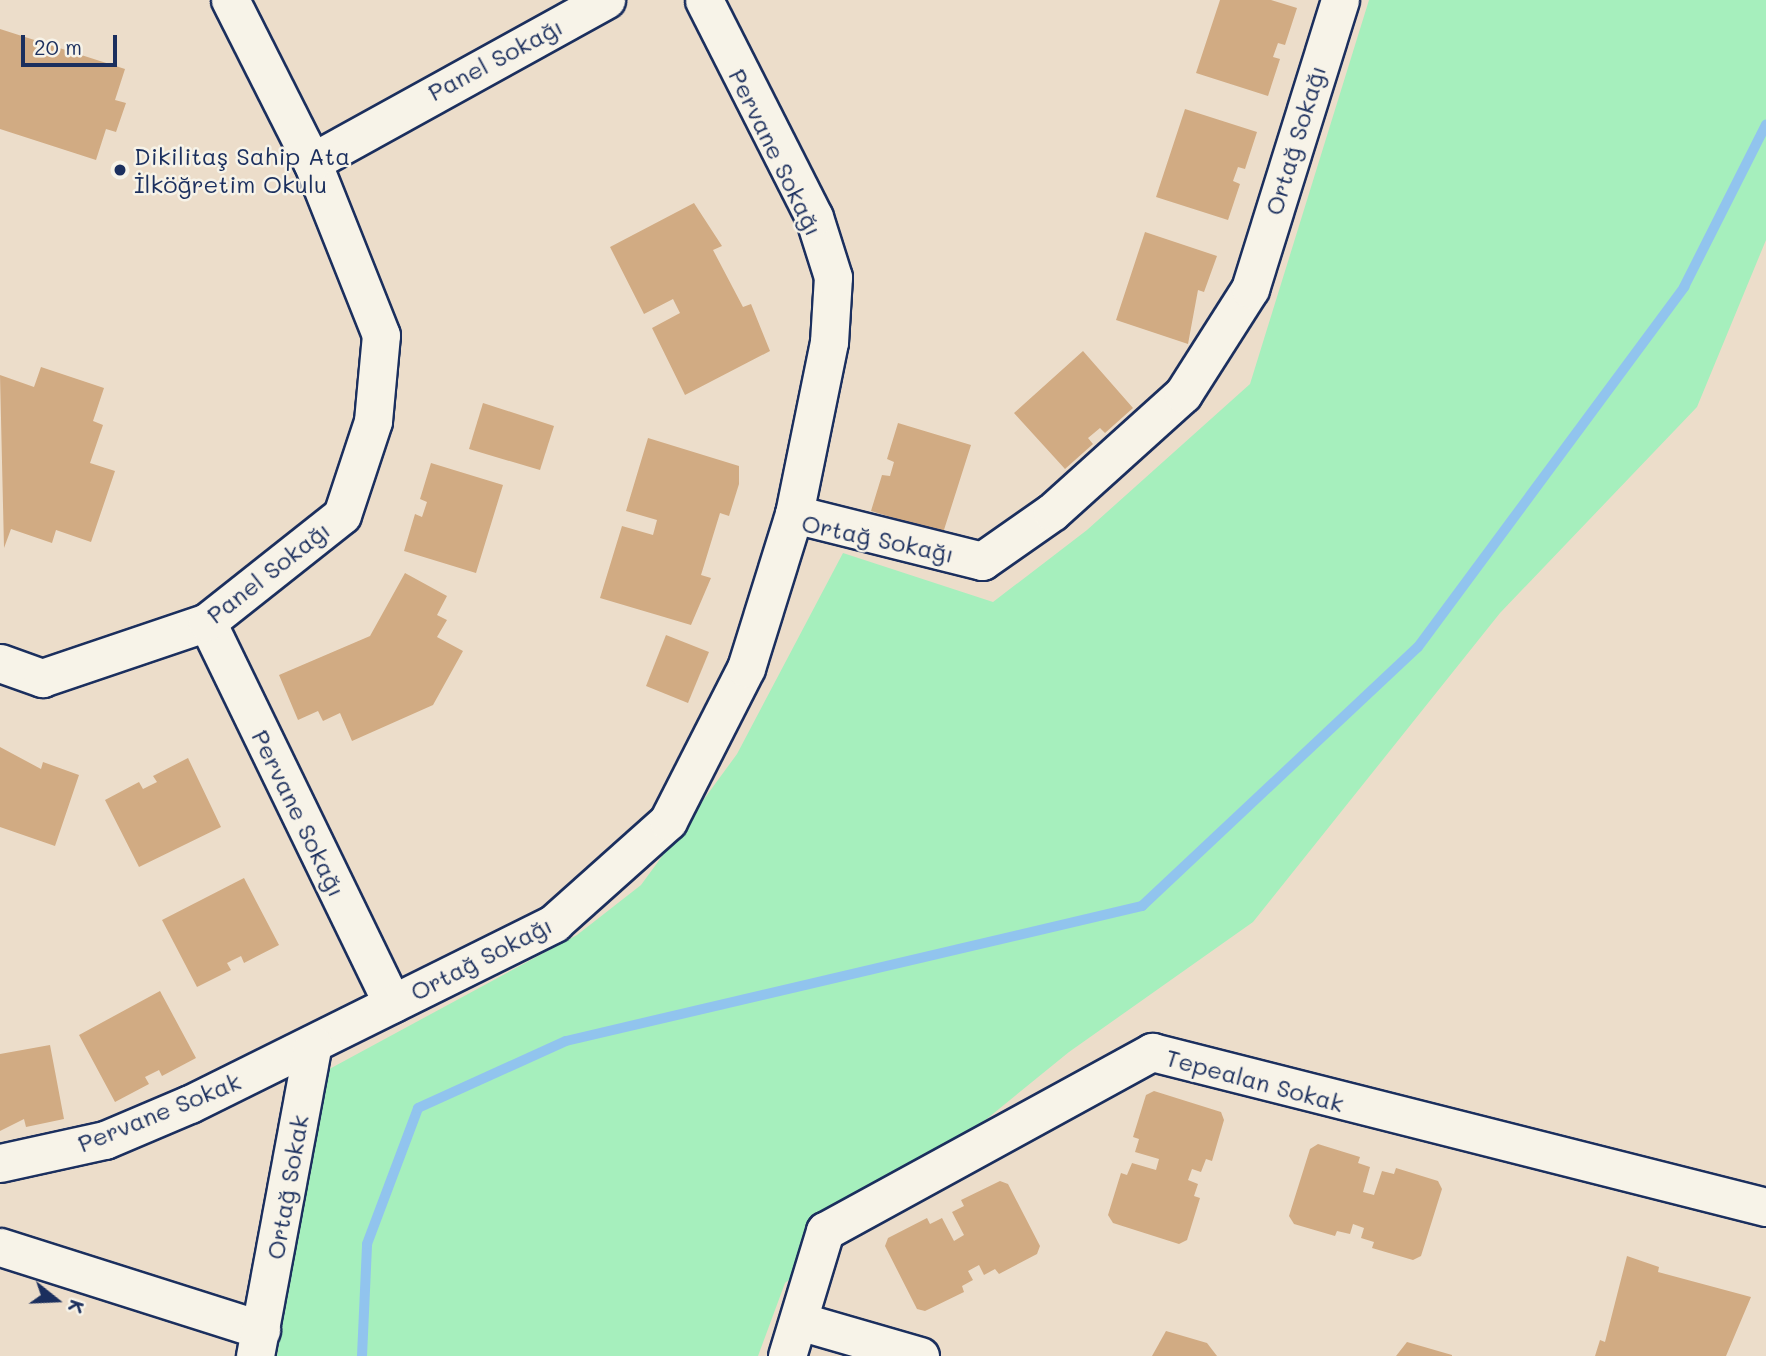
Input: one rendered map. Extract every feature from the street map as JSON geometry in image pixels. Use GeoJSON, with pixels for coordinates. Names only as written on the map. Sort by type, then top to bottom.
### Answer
{"type":"FeatureCollection","features":[{"type":"Feature","properties":{"kind":"street","name":"Panel Sokağı"},"geometry":{"type":"LineString","coordinates":[[0,663],[42,678],[207,622],[342,515],[373,421],[381,335],[312,162],[230,0]]}},
{"type":"Feature","properties":{"kind":"street","name":"Panel Sokağı"},"geometry":{"type":"LineString","coordinates":[[312,162],[606,0]]}},
{"type":"Feature","properties":{"kind":"street","name":"Pervane Sokağı"},"geometry":{"type":"LineString","coordinates":[[704,0],[814,217],[832,277],[829,342],[794,514]]}},
{"type":"Feature","properties":{"kind":"street","name":"Ortağ Sokağı"},"geometry":{"type":"LineString","coordinates":[[313,1045],[554,923],[668,821],[747,668],[794,514],[982,561],[1052,512],[1183,394],[1250,289],[1340,0]]}},
{"type":"Feature","properties":{"kind":"street","name":"Pervane Sokağı"},"geometry":{"type":"LineString","coordinates":[[207,622],[392,1003]]}},
{"type":"Feature","properties":{"kind":"street","name":"Pervane Sokak"},"geometry":{"type":"LineString","coordinates":[[0,1163],[104,1140],[313,1045]]}},
{"type":"Feature","properties":{"kind":"street","name":"Ortağ Sokak"},"geometry":{"type":"LineString","coordinates":[[258,1343],[313,1045]]}},
{"type":"Feature","properties":{"kind":"street","name":"Tepealan Sokak"},"geometry":{"type":"LineString","coordinates":[[787,1356],[825,1231],[1152,1052],[1766,1207]]}},
{"type":"Feature","properties":{"kind":"street"},"geometry":{"type":"LineString","coordinates":[[0,1247],[258,1343]]}},
{"type":"Feature","properties":{"kind":"street"},"geometry":{"type":"LineString","coordinates":[[799,1321],[920,1356]]}},
{"type":"Feature","properties":{"kind":"green space"},"geometry":{"type":"Polygon","coordinates":[[[1369,0],[1766,0],[1766,240],[1697,407],[1500,613],[1253,922],[1069,1052],[785,1283],[758,1356],[277,1356],[322,1073],[577,935],[641,885],[737,754],[843,553],[993,602],[1087,530],[1250,384],[1369,0]]]}},
{"type":"Feature","properties":{"kind":"building"},"geometry":{"type":"Polygon","coordinates":[[[1220,0],[1271,0],[1297,8],[1285,45],[1278,43],[1273,57],[1280,59],[1268,96],[1196,73],[1220,0]]]}},
{"type":"Feature","properties":{"kind":"building"},"geometry":{"type":"Polygon","coordinates":[[[0,29],[125,69],[115,100],[126,103],[116,132],[106,129],[96,160],[0,129],[0,29]]]}},
{"type":"Feature","properties":{"kind":"building"},"geometry":{"type":"Polygon","coordinates":[[[1185,109],[1257,132],[1245,169],[1238,167],[1233,181],[1240,184],[1228,220],[1156,197],[1185,109]]]}},
{"type":"Feature","properties":{"kind":"building"},"geometry":{"type":"Polygon","coordinates":[[[694,203],[722,246],[713,250],[743,307],[751,304],[770,351],[685,395],[652,328],[680,313],[673,299],[644,314],[610,247],[694,203]]]}},
{"type":"Feature","properties":{"kind":"building"},"geometry":{"type":"Polygon","coordinates":[[[1145,232],[1217,256],[1204,292],[1198,290],[1188,344],[1116,320],[1145,232]]]}},
{"type":"Feature","properties":{"kind":"building"},"geometry":{"type":"Polygon","coordinates":[[[1083,351],[1133,408],[1105,433],[1100,428],[1088,438],[1093,444],[1065,469],[1014,413],[1083,351]]]}},
{"type":"Feature","properties":{"kind":"building"},"geometry":{"type":"Polygon","coordinates":[[[41,367],[104,388],[93,421],[103,425],[90,463],[115,471],[91,542],[56,530],[52,543],[11,529],[4,548],[0,375],[34,387],[41,367]]]}},
{"type":"Feature","properties":{"kind":"building"},"geometry":{"type":"Polygon","coordinates":[[[483,403],[554,426],[540,470],[469,449],[483,403]]]}},
{"type":"Feature","properties":{"kind":"building"},"geometry":{"type":"Polygon","coordinates":[[[898,423],[971,445],[943,533],[871,511],[882,475],[890,476],[894,462],[887,459],[898,423]]]}},
{"type":"Feature","properties":{"kind":"building"},"geometry":{"type":"Polygon","coordinates":[[[648,438],[739,466],[739,484],[729,516],[720,513],[701,575],[711,578],[691,625],[600,598],[622,526],[653,535],[657,520],[626,511],[648,438]]]}},
{"type":"Feature","properties":{"kind":"building"},"geometry":{"type":"Polygon","coordinates":[[[431,463],[503,485],[476,573],[404,551],[415,514],[422,517],[427,502],[420,499],[431,463]]]}},
{"type":"Feature","properties":{"kind":"building"},"geometry":{"type":"Polygon","coordinates":[[[405,573],[447,596],[437,615],[447,620],[437,637],[463,651],[433,705],[352,741],[340,713],[323,721],[318,711],[298,720],[279,675],[370,636],[405,573]]]}},
{"type":"Feature","properties":{"kind":"building"},"geometry":{"type":"Polygon","coordinates":[[[666,635],[709,652],[688,703],[646,686],[666,635]]]}},
{"type":"Feature","properties":{"kind":"building"},"geometry":{"type":"Polygon","coordinates":[[[0,747],[41,769],[43,762],[79,775],[55,846],[0,827],[0,747]]]}},
{"type":"Feature","properties":{"kind":"building"},"geometry":{"type":"Polygon","coordinates":[[[188,758],[221,827],[139,867],[105,800],[139,782],[143,789],[157,782],[153,776],[188,758]]]}},
{"type":"Feature","properties":{"kind":"building"},"geometry":{"type":"Polygon","coordinates":[[[244,878],[279,945],[244,963],[241,956],[227,963],[231,970],[197,987],[162,920],[244,878]]]}},
{"type":"Feature","properties":{"kind":"building"},"geometry":{"type":"Polygon","coordinates":[[[160,991],[196,1058],[162,1076],[159,1070],[145,1077],[149,1084],[115,1102],[79,1035],[160,991]]]}},
{"type":"Feature","properties":{"kind":"building"},"geometry":{"type":"Polygon","coordinates":[[[50,1045],[64,1119],[26,1127],[24,1119],[0,1131],[0,1054],[50,1045]]]}},
{"type":"Feature","properties":{"kind":"building"},"geometry":{"type":"Polygon","coordinates":[[[1154,1091],[1221,1112],[1224,1120],[1212,1161],[1206,1159],[1201,1172],[1192,1169],[1188,1180],[1198,1184],[1194,1196],[1200,1198],[1187,1240],[1179,1244],[1113,1223],[1108,1215],[1121,1173],[1127,1175],[1132,1163],[1156,1170],[1159,1159],[1135,1152],[1139,1139],[1133,1137],[1146,1095],[1154,1091]]]}},
{"type":"Feature","properties":{"kind":"building"},"geometry":{"type":"Polygon","coordinates":[[[1318,1144],[1360,1157],[1358,1163],[1370,1167],[1363,1192],[1374,1195],[1382,1171],[1394,1174],[1396,1168],[1438,1181],[1442,1189],[1421,1256],[1413,1260],[1372,1248],[1374,1242],[1361,1238],[1364,1228],[1353,1224],[1350,1234],[1337,1231],[1335,1236],[1294,1224],[1289,1216],[1310,1149],[1318,1144]]]}},
{"type":"Feature","properties":{"kind":"building"},"geometry":{"type":"Polygon","coordinates":[[[1000,1181],[1008,1184],[1040,1246],[1037,1254],[999,1274],[995,1269],[984,1275],[979,1265],[968,1271],[973,1280],[962,1286],[964,1292],[925,1311],[917,1309],[885,1246],[888,1238],[927,1218],[930,1224],[942,1218],[954,1241],[964,1235],[952,1212],[964,1206],[961,1200],[1000,1181]]]}},
{"type":"Feature","properties":{"kind":"building"},"geometry":{"type":"Polygon","coordinates":[[[1627,1256],[1659,1267],[1658,1272],[1751,1297],[1726,1356],[1595,1356],[1600,1340],[1605,1342],[1627,1256]]]}},
{"type":"Feature","properties":{"kind":"building"},"geometry":{"type":"Polygon","coordinates":[[[1166,1331],[1207,1343],[1217,1356],[1152,1356],[1166,1331]]]}},
{"type":"Feature","properties":{"kind":"building"},"geometry":{"type":"Polygon","coordinates":[[[1407,1342],[1452,1355],[1452,1356],[1396,1356],[1407,1342]]]}},
{"type":"Feature","properties":{"kind":"waterway"},"geometry":{"type":"LineString","coordinates":[[362,1356],[367,1244],[418,1108],[566,1041],[1142,906],[1418,647],[1684,287],[1766,125]]}},
{"type":"Feature","properties":{"kind":"place","name":"Dikilitaş Sahip Ata İlköğretim Okulu"},"geometry":{"type":"Point","coordinates":[120,170]}}]}
